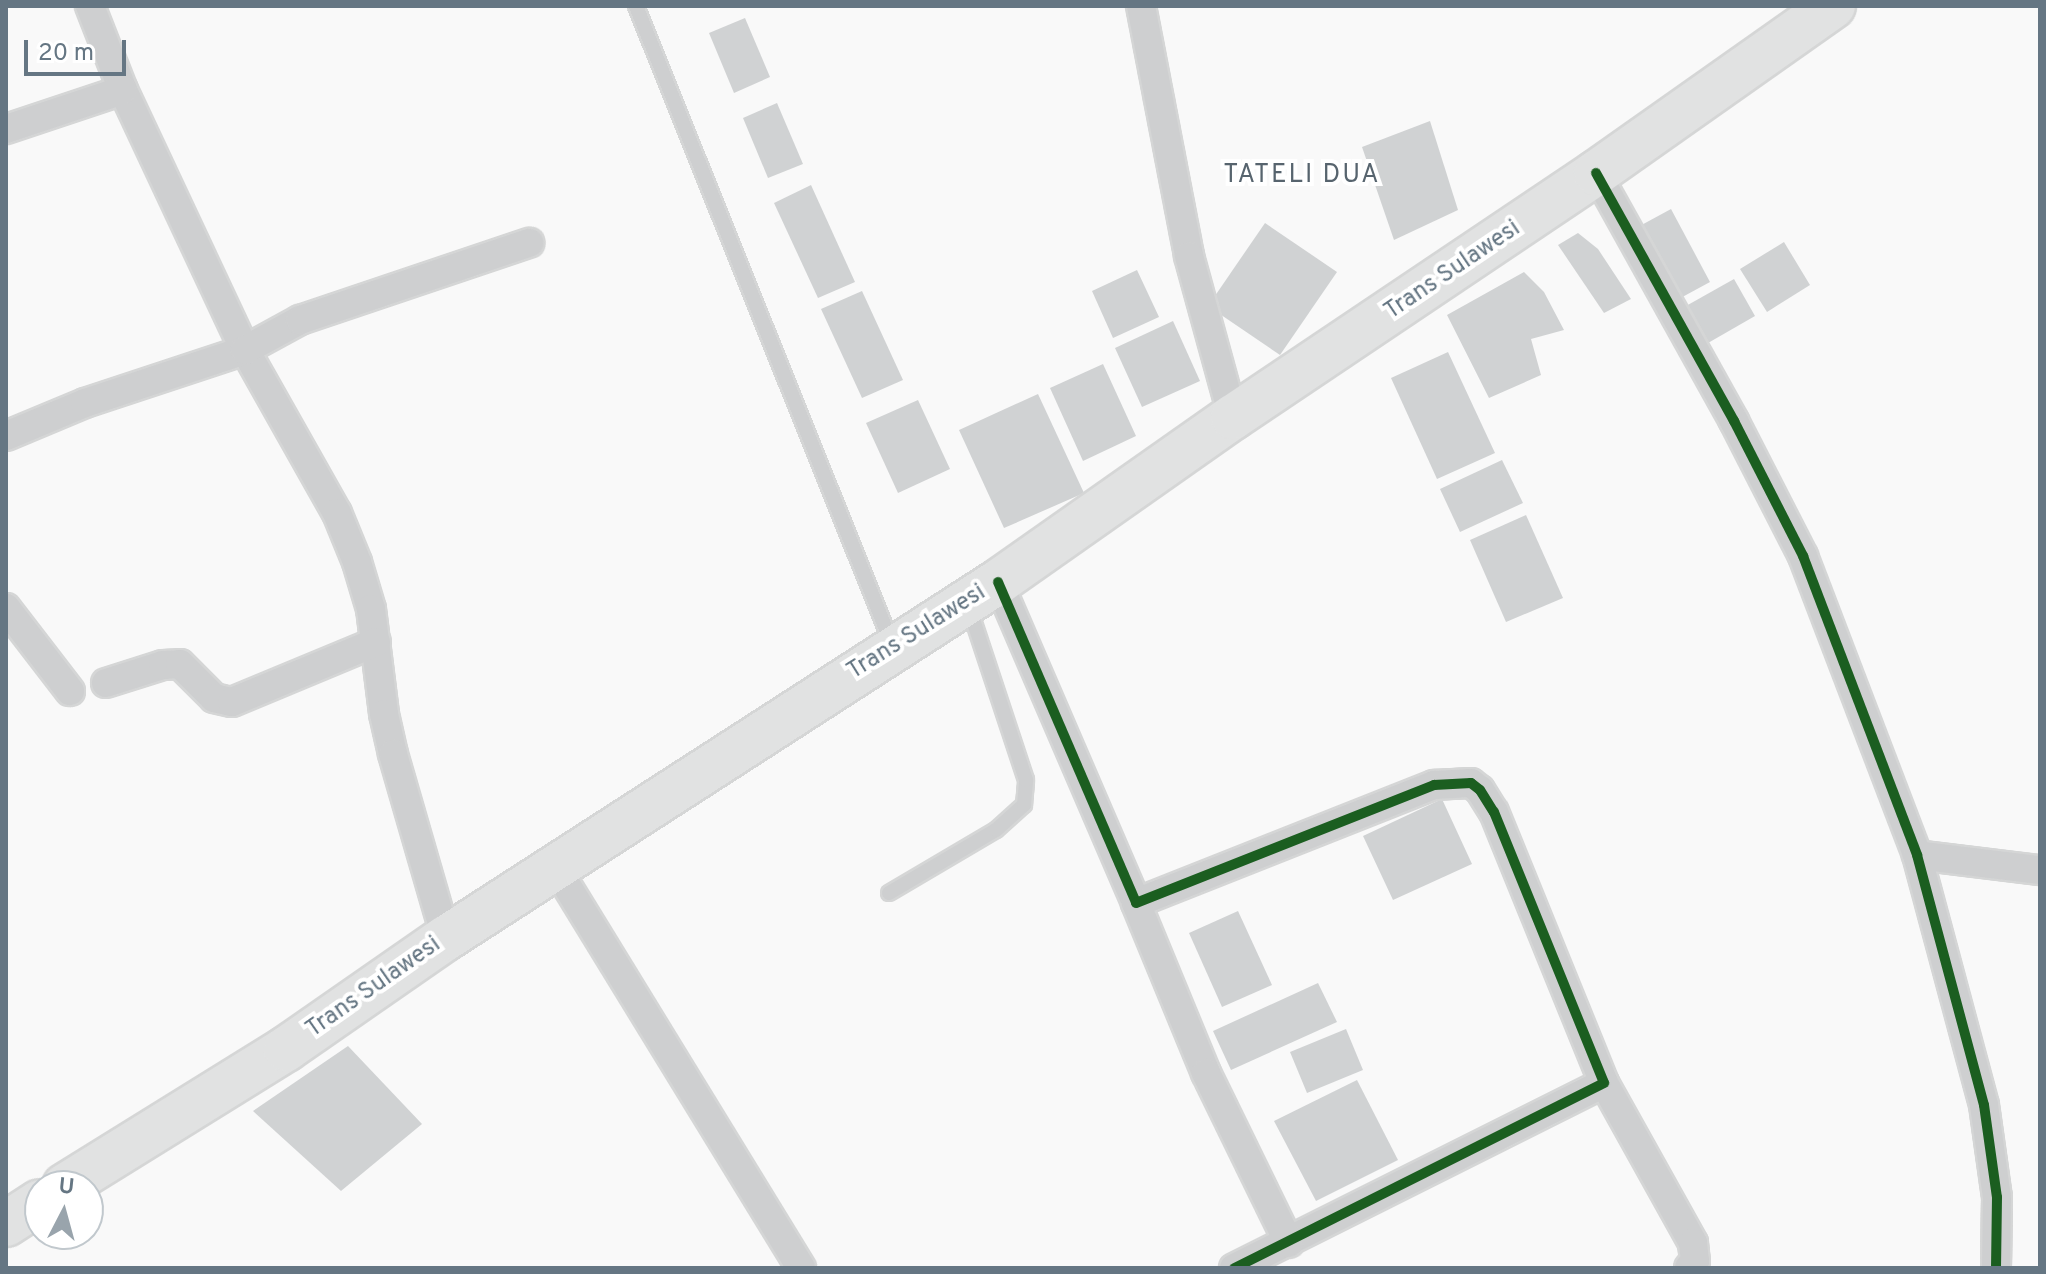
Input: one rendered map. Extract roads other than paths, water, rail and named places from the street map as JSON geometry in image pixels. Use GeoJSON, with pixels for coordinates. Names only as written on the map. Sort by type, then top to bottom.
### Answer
{"type":"FeatureCollection","features":[{"type":"Feature","properties":{"kind":"highway","name":"Trans Sulawesi"},"geometry":{"type":"LineString","coordinates":[[91,1170],[286,1049],[446,938],[982,591],[1233,417],[1596,173],[1833,6]]}},
{"type":"Feature","properties":{"kind":"highway"},"geometry":{"type":"LineString","coordinates":[[6,1224],[24,1212]]}},
{"type":"Feature","properties":{"kind":"street"},"geometry":{"type":"LineString","coordinates":[[90,6],[123,90],[245,350],[337,513],[357,562],[376,642],[384,714],[393,754],[446,938]]}},
{"type":"Feature","properties":{"kind":"street"},"geometry":{"type":"LineString","coordinates":[[1141,6],[1189,256],[1233,417]]}},
{"type":"Feature","properties":{"kind":"street"},"geometry":{"type":"LineString","coordinates":[[6,129],[123,90]]}},
{"type":"Feature","properties":{"kind":"street"},"geometry":{"type":"LineString","coordinates":[[1596,173],[1734,421],[1803,556],[1917,855],[1984,1105],[1997,1197],[1996,1268]]}},
{"type":"Feature","properties":{"kind":"street"},"geometry":{"type":"LineString","coordinates":[[6,436],[85,403],[245,350],[300,320],[529,243]]}},
{"type":"Feature","properties":{"kind":"street"},"geometry":{"type":"LineString","coordinates":[[982,591],[1136,903],[1206,1073],[1289,1243]]}},
{"type":"Feature","properties":{"kind":"street"},"geometry":{"type":"LineString","coordinates":[[6,608],[70,691]]}},
{"type":"Feature","properties":{"kind":"street"},"geometry":{"type":"LineString","coordinates":[[106,683],[163,665],[180,664],[214,698],[232,702],[376,642]]}},
{"type":"Feature","properties":{"kind":"street"},"geometry":{"type":"LineString","coordinates":[[1136,903],[1434,785],[1471,783],[1480,790],[1494,812],[1604,1083],[1693,1243],[1695,1261],[1689,1268]]}},
{"type":"Feature","properties":{"kind":"street"},"geometry":{"type":"LineString","coordinates":[[1917,855],[2040,870]]}},
{"type":"Feature","properties":{"kind":"street"},"geometry":{"type":"LineString","coordinates":[[556,868],[801,1268]]}},
{"type":"Feature","properties":{"kind":"street"},"geometry":{"type":"LineString","coordinates":[[1234,1268],[1604,1083]]}},
{"type":"Feature","properties":{"kind":"lane"},"geometry":{"type":"LineString","coordinates":[[636,6],[893,647]]}},
{"type":"Feature","properties":{"kind":"lane"},"geometry":{"type":"LineString","coordinates":[[889,893],[996,830],[1024,805],[1026,780],[982,591]]}},
{"type":"Feature","properties":{"kind":"district","name":"TATELI DUA"},"geometry":{"type":"Point","coordinates":[1302,176]}}]}
